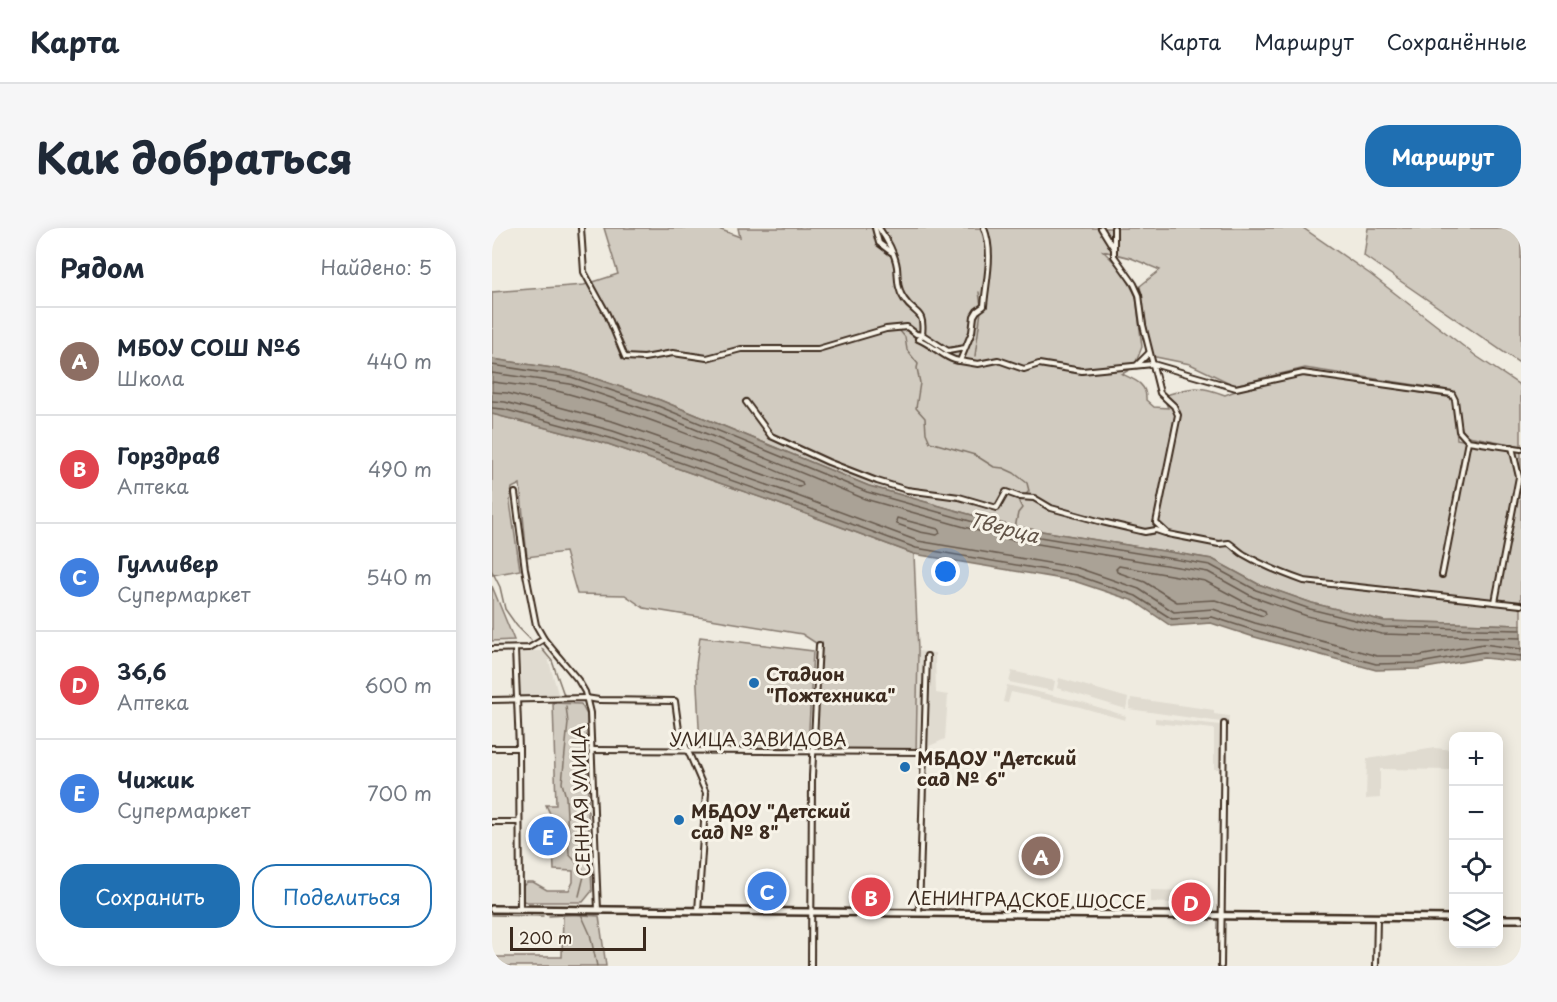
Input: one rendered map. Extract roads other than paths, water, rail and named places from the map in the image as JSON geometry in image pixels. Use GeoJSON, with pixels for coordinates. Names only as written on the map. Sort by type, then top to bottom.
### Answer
{"type":"FeatureCollection","features":[{"type":"Feature","properties":{"kind":"main road","name":"ЛЕНИНГРАДСКОЕ ШОССЕ"},"geometry":{"type":"LineString","coordinates":[[492,909],[1449,918]]}},
{"type":"Feature","properties":{"kind":"main road"},"geometry":{"type":"LineString","coordinates":[[1503,919],[1521,919]]}},
{"type":"Feature","properties":{"kind":"street"},"geometry":{"type":"LineString","coordinates":[[581,228],[584,272],[607,314],[625,357],[644,358],[673,353],[707,358],[741,349],[818,349],[886,329],[907,327],[916,334],[936,341],[948,351],[965,348]]}},
{"type":"Feature","properties":{"kind":"street"},"geometry":{"type":"LineString","coordinates":[[877,228],[879,243],[891,253]]}},
{"type":"Feature","properties":{"kind":"street"},"geometry":{"type":"LineString","coordinates":[[877,228],[887,239],[897,264],[897,280],[904,299],[917,311],[924,322],[922,335],[918,339],[931,344],[954,361],[978,364],[998,360],[1024,369],[1040,364],[1082,371],[1152,364],[1236,388],[1303,373],[1452,394],[1455,400],[1459,431],[1468,441],[1521,449]]}},
{"type":"Feature","properties":{"kind":"street"},"geometry":{"type":"LineString","coordinates":[[960,361],[972,332],[976,311],[984,306],[989,272],[989,251],[984,228]]}},
{"type":"Feature","properties":{"kind":"street"},"geometry":{"type":"LineString","coordinates":[[1101,228],[1114,249]]}},
{"type":"Feature","properties":{"kind":"street"},"geometry":{"type":"LineString","coordinates":[[1114,228],[1114,256],[1139,295],[1143,325],[1160,393],[1174,406],[1178,415],[1156,523],[1167,534]]}},
{"type":"Feature","properties":{"kind":"street"},"geometry":{"type":"LineString","coordinates":[[1136,365],[1149,353]]}},
{"type":"Feature","properties":{"kind":"street"},"geometry":{"type":"LineString","coordinates":[[746,402],[771,436],[877,481],[916,491],[959,497],[998,508],[1006,492],[1020,497],[1034,498],[1052,508],[1145,532],[1156,530],[1219,544],[1229,543],[1243,555],[1257,560],[1272,570],[1304,581],[1521,605]]}},
{"type":"Feature","properties":{"kind":"street"},"geometry":{"type":"LineString","coordinates":[[1442,575],[1468,441]]}},
{"type":"Feature","properties":{"kind":"street"},"geometry":{"type":"LineString","coordinates":[[1496,602],[1519,477],[1512,447]]}},
{"type":"Feature","properties":{"kind":"street","name":"СЕННАЯ УЛИЦА"},"geometry":{"type":"LineString","coordinates":[[515,493],[534,618],[544,639],[578,680],[585,692],[590,713],[598,910]]}},
{"type":"Feature","properties":{"kind":"street"},"geometry":{"type":"LineString","coordinates":[[492,649],[529,648],[544,639]]}},
{"type":"Feature","properties":{"kind":"street"},"geometry":{"type":"LineString","coordinates":[[811,966],[813,752],[819,645]]}},
{"type":"Feature","properties":{"kind":"street"},"geometry":{"type":"LineString","coordinates":[[515,649],[519,748],[520,910]]}},
{"type":"Feature","properties":{"kind":"street"},"geometry":{"type":"LineString","coordinates":[[919,913],[927,656]]}},
{"type":"Feature","properties":{"kind":"street"},"geometry":{"type":"LineString","coordinates":[[492,700],[586,698],[675,701],[679,730],[706,793],[698,911]]}},
{"type":"Feature","properties":{"kind":"street"},"geometry":{"type":"LineString","coordinates":[[1221,966],[1224,724]]}},
{"type":"Feature","properties":{"kind":"street"},"geometry":{"type":"LineString","coordinates":[[492,748],[519,748]]}},
{"type":"Feature","properties":{"kind":"street","name":"УЛИЦА ЗАВИДОВА"},"geometry":{"type":"LineString","coordinates":[[591,750],[925,752]]}},
{"type":"Feature","properties":{"kind":"street"},"geometry":{"type":"LineString","coordinates":[[492,822],[518,822]]}},
{"type":"Feature","properties":{"kind":"street"},"geometry":{"type":"LineString","coordinates":[[1376,966],[1377,918]]}},
{"type":"Feature","properties":{"kind":"water","name":"Тверца"},"geometry":{"type":"Polygon","coordinates":[[[492,359],[572,371],[660,400],[869,486],[1011,526],[1212,559],[1258,584],[1312,603],[1384,621],[1521,625],[1521,662],[1484,658],[1420,669],[1376,670],[1211,623],[1171,626],[1134,601],[1074,581],[914,554],[608,444],[492,414],[492,359]]]}},
{"type":"Feature","properties":{"kind":"waterway"},"geometry":{"type":"LineString","coordinates":[[979,292],[981,306]]}},
{"type":"Feature","properties":{"kind":"waterway"},"geometry":{"type":"LineString","coordinates":[[975,356],[981,311]]}},
{"type":"Feature","properties":{"kind":"waterway","name":"Тверца"},"geometry":{"type":"LineString","coordinates":[[900,331],[905,337],[907,350],[918,364],[920,383],[916,408],[925,418],[926,433],[930,442],[975,455],[994,467],[1014,473],[1027,483],[1029,491],[1019,502],[1022,508],[1018,513],[1015,528]]}},
{"type":"Feature","properties":{"kind":"waterway"},"geometry":{"type":"LineString","coordinates":[[492,571],[500,587],[505,609],[531,640]]}},
{"type":"Feature","properties":{"kind":"waterway"},"geometry":{"type":"LineString","coordinates":[[542,649],[552,661],[564,695]]}},
{"type":"Feature","properties":{"kind":"waterway"},"geometry":{"type":"LineString","coordinates":[[566,706],[568,723],[562,783],[566,797],[569,854],[583,870],[584,876],[579,896]]}},
{"type":"Feature","properties":{"kind":"waterway"},"geometry":{"type":"LineString","coordinates":[[549,916],[581,914],[590,934],[597,966]]}},
{"type":"Feature","properties":{"kind":"waterway"},"geometry":{"type":"LineString","coordinates":[[492,915],[543,916]]}},
{"type":"Feature","properties":{"kind":"place","name":"Стадион \"Пожтехника\""},"geometry":{"type":"Point","coordinates":[754,683]}},
{"type":"Feature","properties":{"kind":"place","name":"МБДОУ \"Детский сад № 6\""},"geometry":{"type":"Point","coordinates":[905,767]}},
{"type":"Feature","properties":{"kind":"place","name":"МБДОУ \"Детский сад № 8\""},"geometry":{"type":"Point","coordinates":[679,820]}},
{"type":"Feature","properties":{"kind":"place","name":"Чижик"},"geometry":{"type":"Point","coordinates":[548,836]}},
{"type":"Feature","properties":{"kind":"place","name":"МБОУ СОШ №6"},"geometry":{"type":"Point","coordinates":[1041,856]}},
{"type":"Feature","properties":{"kind":"place","name":"Гулливер"},"geometry":{"type":"Point","coordinates":[767,891]}},
{"type":"Feature","properties":{"kind":"place","name":"Горздрав"},"geometry":{"type":"Point","coordinates":[871,897]}},
{"type":"Feature","properties":{"kind":"place","name":"36,6"},"geometry":{"type":"Point","coordinates":[1191,902]}}]}
